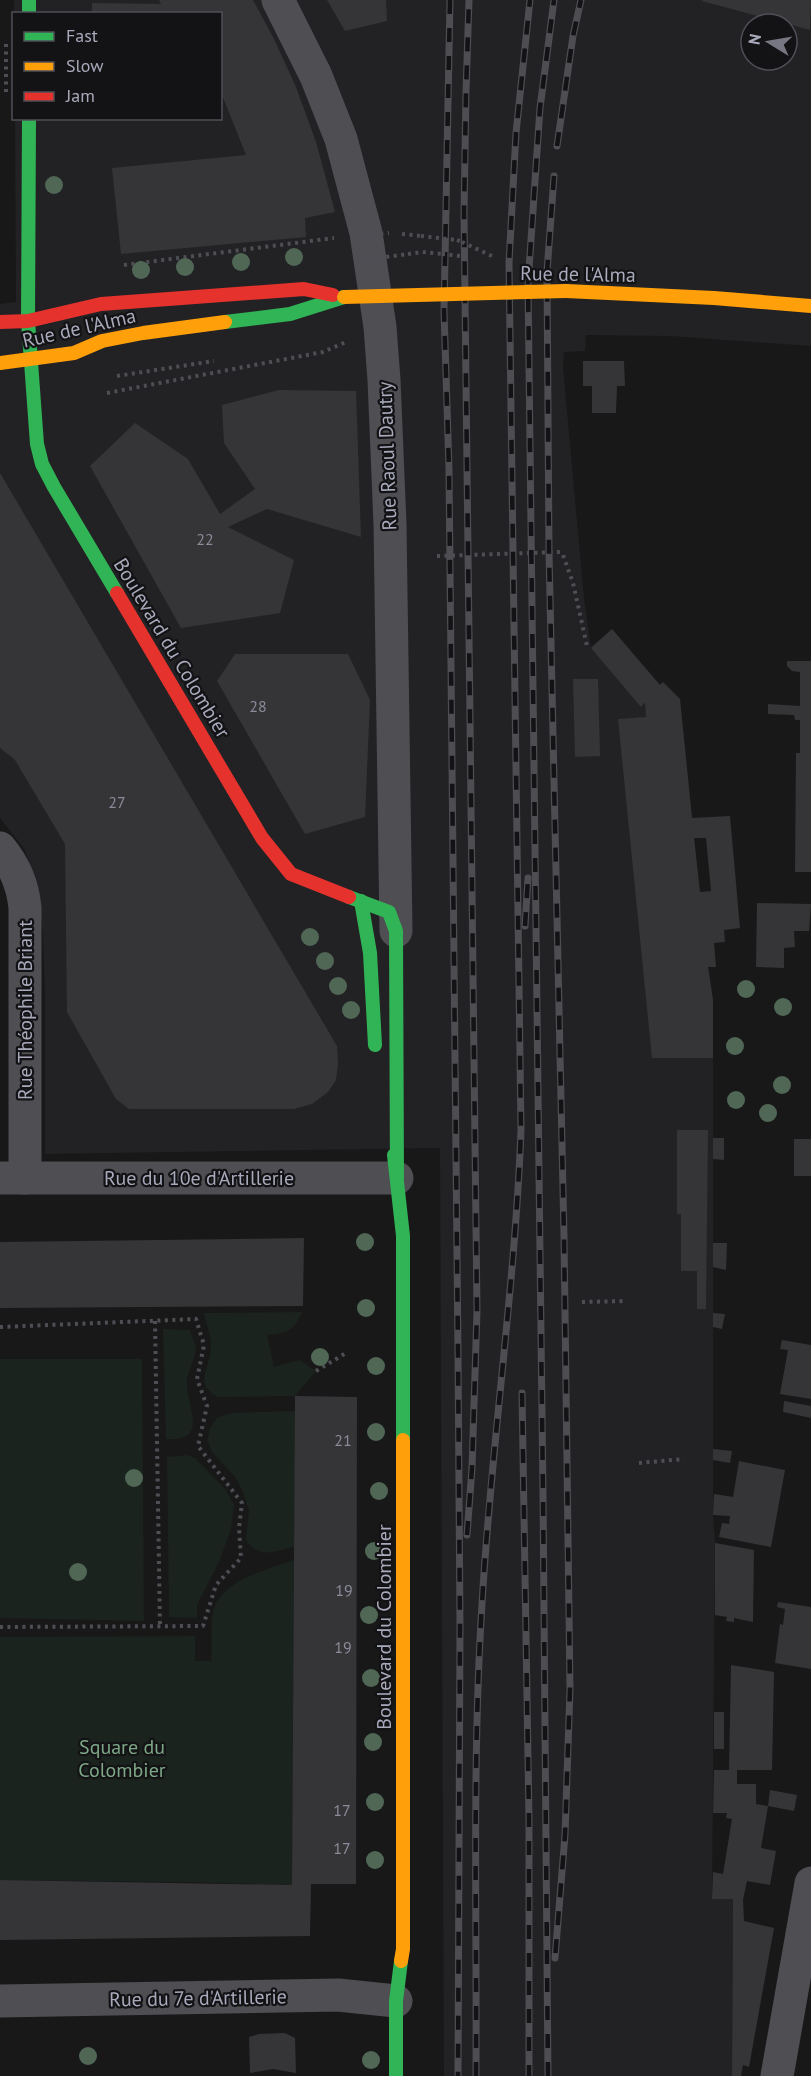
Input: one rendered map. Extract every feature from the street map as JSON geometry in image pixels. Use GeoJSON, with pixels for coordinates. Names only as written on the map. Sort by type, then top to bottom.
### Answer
{"type":"FeatureCollection","features":[{"type":"Feature","properties":{"kind":"main road","name":"Boulevard du Colombier"},"geometry":{"type":"LineString","coordinates":[[28,120],[28,321],[35,434],[42,464],[262,838],[291,874],[389,912],[396,931],[397,1178]]}},
{"type":"Feature","properties":{"kind":"main road","name":"Rue de l'Alma"},"geometry":{"type":"LineString","coordinates":[[0,322],[28,321],[101,304],[304,289],[344,297],[566,291],[714,298],[811,306]]}},
{"type":"Feature","properties":{"kind":"main road","name":"Rue de l'Alma"},"geometry":{"type":"LineString","coordinates":[[0,363],[74,353],[102,341],[143,333],[290,314],[344,297]]}},
{"type":"Feature","properties":{"kind":"main road"},"geometry":{"type":"LineString","coordinates":[[361,901],[370,953],[378,1060]]}},
{"type":"Feature","properties":{"kind":"main road","name":"Boulevard du Colombier"},"geometry":{"type":"LineString","coordinates":[[384,1095],[403,1236],[403,1948],[396,2001],[396,2076]]}},
{"type":"Feature","properties":{"kind":"street","name":"Rue Raoul Dautry"},"geometry":{"type":"LineString","coordinates":[[278,0],[329,107],[352,177],[366,233],[380,327],[390,524],[396,931]]}},
{"type":"Feature","properties":{"kind":"street","name":"Rue Théophile Briant"},"geometry":{"type":"LineString","coordinates":[[0,848],[15,869],[24,896],[13,1063],[13,1178]]}},
{"type":"Feature","properties":{"kind":"street","name":"Rue du 10e d'Artillerie"},"geometry":{"type":"LineString","coordinates":[[13,1178],[397,1178]]}},
{"type":"Feature","properties":{"kind":"street"},"geometry":{"type":"LineString","coordinates":[[777,2076],[811,1883]]}},
{"type":"Feature","properties":{"kind":"street","name":"Rue du 7e d'Artillerie"},"geometry":{"type":"LineString","coordinates":[[0,2001],[338,1995],[396,2001]]}},
{"type":"Feature","properties":{"kind":"path"},"geometry":{"type":"LineString","coordinates":[[358,236],[389,232],[457,240],[497,259]]}},
{"type":"Feature","properties":{"kind":"path"},"geometry":{"type":"LineString","coordinates":[[122,265],[339,238]]}},
{"type":"Feature","properties":{"kind":"path"},"geometry":{"type":"LineString","coordinates":[[356,261],[422,252],[472,257]]}},
{"type":"Feature","properties":{"kind":"path"},"geometry":{"type":"LineString","coordinates":[[107,393],[323,352],[348,341]]}},
{"type":"Feature","properties":{"kind":"path"},"geometry":{"type":"LineString","coordinates":[[437,556],[560,552],[573,583],[586,646]]}},
{"type":"Feature","properties":{"kind":"path"},"geometry":{"type":"LineString","coordinates":[[582,1302],[627,1301]]}},
{"type":"Feature","properties":{"kind":"path"},"geometry":{"type":"LineString","coordinates":[[0,1326],[196,1319],[204,1345],[197,1379],[207,1406],[198,1446],[242,1503],[239,1528],[241,1558],[216,1585],[203,1626],[0,1627]]}},
{"type":"Feature","properties":{"kind":"path"},"geometry":{"type":"LineString","coordinates":[[155,1321],[160,1627]]}},
{"type":"Feature","properties":{"kind":"path"},"geometry":{"type":"LineString","coordinates":[[316,1371],[346,1353]]}},
{"type":"Feature","properties":{"kind":"path"},"geometry":{"type":"LineString","coordinates":[[639,1463],[684,1459]]}},
{"type":"Feature","properties":{"kind":"shaded area"},"geometry":{"type":"Polygon","coordinates":[[[14,0],[811,0],[811,346],[670,336],[586,335],[585,351],[564,352],[563,367],[584,599],[591,647],[612,629],[659,685],[663,682],[680,699],[705,944],[713,1000],[713,1515],[715,1543],[712,1898],[733,1899],[732,2076],[444,2076],[440,1148],[45,1154],[45,993],[43,935],[38,891],[25,850],[0,818],[0,304],[16,302],[15,120],[222,120],[222,12],[14,12],[14,0]]]}},
{"type":"Feature","properties":{"kind":"green space"},"geometry":{"type":"Polygon","coordinates":[[[302,1312],[296,1324],[289,1330],[267,1335],[274,1367],[299,1360],[316,1371],[295,1396],[218,1397],[210,1392],[204,1381],[211,1346],[204,1313],[302,1312]]]}},
{"type":"Feature","properties":{"kind":"green space"},"geometry":{"type":"Polygon","coordinates":[[[163,1329],[190,1330],[196,1348],[187,1380],[193,1420],[192,1428],[188,1435],[180,1438],[166,1439],[163,1329]]]}},
{"type":"Feature","properties":{"kind":"green space"},"geometry":{"type":"Polygon","coordinates":[[[0,1359],[142,1359],[144,1621],[0,1618],[0,1359]]]}},
{"type":"Feature","properties":{"kind":"green space"},"geometry":{"type":"Polygon","coordinates":[[[296,1411],[294,1547],[262,1552],[256,1550],[246,1540],[249,1510],[236,1478],[212,1452],[207,1441],[210,1428],[217,1418],[232,1413],[296,1411]]]}},
{"type":"Feature","properties":{"kind":"green space"},"geometry":{"type":"Polygon","coordinates":[[[187,1455],[195,1458],[226,1490],[234,1505],[231,1529],[219,1562],[197,1605],[197,1618],[169,1617],[167,1457],[187,1455]]]}},
{"type":"Feature","properties":{"kind":"green space","name":"Square du Colombier"},"geometry":{"type":"Polygon","coordinates":[[[294,1560],[292,1885],[0,1880],[0,1637],[195,1636],[195,1661],[211,1661],[212,1619],[215,1606],[222,1595],[243,1579],[294,1560]]]}},
{"type":"Feature","properties":{"kind":"building"},"geometry":{"type":"Polygon","coordinates":[[[159,0],[253,0],[296,87],[316,142],[335,212],[305,218],[306,237],[121,254],[112,168],[246,155],[222,95],[222,12],[92,12],[92,3],[161,4],[159,0]]]}},
{"type":"Feature","properties":{"kind":"building"},"geometry":{"type":"Polygon","coordinates":[[[327,0],[386,0],[387,21],[345,31],[327,0]]]}},
{"type":"Feature","properties":{"kind":"building"},"geometry":{"type":"Polygon","coordinates":[[[702,0],[811,0],[810,30],[799,27],[799,12],[743,12],[702,0]]]}},
{"type":"Feature","properties":{"kind":"building"},"geometry":{"type":"Polygon","coordinates":[[[583,361],[624,361],[625,386],[617,386],[616,413],[592,413],[592,386],[583,386],[583,361]]]}},
{"type":"Feature","properties":{"kind":"building"},"geometry":{"type":"Polygon","coordinates":[[[279,390],[356,391],[361,537],[267,509],[228,527],[294,560],[280,613],[181,628],[90,466],[135,423],[188,459],[220,514],[255,489],[224,443],[222,405],[279,390]]]}},
{"type":"Feature","properties":{"kind":"building"},"geometry":{"type":"Polygon","coordinates":[[[0,473],[337,1046],[336,1080],[328,1092],[312,1104],[294,1109],[129,1109],[116,1099],[67,1012],[65,844],[15,760],[0,748],[0,473]]]}},
{"type":"Feature","properties":{"kind":"building"},"geometry":{"type":"Polygon","coordinates":[[[612,629],[660,685],[663,682],[680,699],[692,818],[730,816],[740,928],[724,930],[725,942],[714,943],[716,967],[708,967],[713,1000],[713,1058],[652,1058],[618,719],[646,717],[645,702],[641,707],[591,648],[612,629]],[[694,838],[700,892],[711,891],[706,838],[694,838]]]}},
{"type":"Feature","properties":{"kind":"building"},"geometry":{"type":"Polygon","coordinates":[[[235,654],[348,654],[370,700],[365,817],[305,834],[217,681],[235,654]]]}},
{"type":"Feature","properties":{"kind":"building"},"geometry":{"type":"Polygon","coordinates":[[[787,661],[811,661],[811,872],[795,872],[796,753],[800,753],[800,720],[795,720],[794,715],[768,714],[768,704],[800,706],[800,672],[792,671],[787,666],[787,661]]]}},
{"type":"Feature","properties":{"kind":"building"},"geometry":{"type":"Polygon","coordinates":[[[573,679],[598,679],[600,756],[575,757],[573,679]]]}},
{"type":"Feature","properties":{"kind":"building"},"geometry":{"type":"Polygon","coordinates":[[[757,903],[811,904],[809,931],[794,931],[795,947],[784,948],[784,968],[756,967],[757,903]]]}},
{"type":"Feature","properties":{"kind":"building"},"geometry":{"type":"Polygon","coordinates":[[[677,1130],[708,1130],[706,1309],[697,1309],[697,1271],[681,1271],[681,1214],[677,1214],[677,1130]]]}},
{"type":"Feature","properties":{"kind":"building"},"geometry":{"type":"Polygon","coordinates":[[[713,1138],[724,1138],[724,1160],[713,1159],[713,1138]]]}},
{"type":"Feature","properties":{"kind":"building"},"geometry":{"type":"Polygon","coordinates":[[[794,1139],[811,1139],[811,1176],[794,1176],[794,1139]]]}},
{"type":"Feature","properties":{"kind":"building"},"geometry":{"type":"Polygon","coordinates":[[[304,1238],[303,1306],[0,1308],[0,1242],[304,1238]]]}},
{"type":"Feature","properties":{"kind":"building"},"geometry":{"type":"Polygon","coordinates":[[[713,1243],[727,1243],[726,1270],[713,1267],[713,1243]]]}},
{"type":"Feature","properties":{"kind":"building"},"geometry":{"type":"Polygon","coordinates":[[[713,1313],[725,1314],[722,1329],[713,1327],[713,1313]]]}},
{"type":"Feature","properties":{"kind":"building"},"geometry":{"type":"Polygon","coordinates":[[[782,1340],[811,1345],[811,1399],[780,1394],[788,1350],[780,1349],[782,1340]]]}},
{"type":"Feature","properties":{"kind":"building"},"geometry":{"type":"Polygon","coordinates":[[[295,1396],[357,1397],[356,1884],[311,1884],[310,1936],[0,1940],[0,1880],[292,1885],[295,1396]]]}},
{"type":"Feature","properties":{"kind":"building"},"geometry":{"type":"Polygon","coordinates":[[[784,1401],[811,1406],[811,1418],[783,1412],[784,1401]]]}},
{"type":"Feature","properties":{"kind":"building"},"geometry":{"type":"Polygon","coordinates":[[[713,1449],[732,1451],[730,1463],[713,1460],[713,1449]]]}},
{"type":"Feature","properties":{"kind":"building"},"geometry":{"type":"Polygon","coordinates":[[[739,1461],[785,1470],[771,1547],[719,1537],[722,1523],[729,1524],[730,1516],[713,1515],[714,1494],[733,1497],[739,1461]]]}},
{"type":"Feature","properties":{"kind":"building"},"geometry":{"type":"Polygon","coordinates":[[[715,1543],[754,1550],[753,1622],[734,1618],[734,1622],[726,1621],[727,1617],[715,1615],[715,1543]]]}},
{"type":"Feature","properties":{"kind":"building"},"geometry":{"type":"Polygon","coordinates":[[[778,1602],[811,1607],[811,1669],[775,1663],[780,1624],[783,1625],[785,1609],[777,1607],[778,1602]]]}},
{"type":"Feature","properties":{"kind":"building"},"geometry":{"type":"Polygon","coordinates":[[[731,1665],[774,1672],[772,1770],[737,1770],[737,1784],[756,1784],[756,1804],[768,1806],[761,1848],[776,1851],[770,1885],[747,1881],[743,1900],[744,1921],[774,1928],[749,2067],[743,2065],[741,2076],[732,2076],[733,1899],[712,1899],[713,1872],[723,1874],[732,1819],[726,1818],[727,1813],[713,1813],[714,1770],[729,1770],[731,1665]]]}},
{"type":"Feature","properties":{"kind":"building"},"geometry":{"type":"Polygon","coordinates":[[[714,1712],[724,1712],[724,1749],[714,1749],[714,1712]]]}},
{"type":"Feature","properties":{"kind":"building"},"geometry":{"type":"Polygon","coordinates":[[[770,1790],[797,1795],[794,1811],[768,1806],[770,1790]]]}},
{"type":"Feature","properties":{"kind":"building"},"geometry":{"type":"Polygon","coordinates":[[[285,2033],[295,2038],[296,2073],[273,2069],[250,2073],[249,2037],[259,2034],[285,2033]]]}},
{"type":"Feature","properties":{"kind":"railway"},"geometry":{"type":"LineString","coordinates":[[450,0],[444,311],[449,469],[458,1352],[460,1626],[458,2076]]}},
{"type":"Feature","properties":{"kind":"railway"},"geometry":{"type":"LineString","coordinates":[[467,1535],[472,1468],[477,1311],[464,214],[469,0]]}},
{"type":"Feature","properties":{"kind":"railway"},"geometry":{"type":"LineString","coordinates":[[476,2076],[476,1781],[479,1663],[486,1545],[514,1248],[521,1130],[509,263],[516,133],[530,0]]}},
{"type":"Feature","properties":{"kind":"railway"},"geometry":{"type":"LineString","coordinates":[[548,2076],[528,284],[540,108],[554,0]]}},
{"type":"Feature","properties":{"kind":"railway"},"geometry":{"type":"LineString","coordinates":[[557,146],[573,36],[581,0]]}},
{"type":"Feature","properties":{"kind":"railway"},"geometry":{"type":"LineString","coordinates":[[554,176],[547,272],[549,552],[564,1236],[570,1689],[565,1835],[555,1958]]}},
{"type":"Feature","properties":{"kind":"railway"},"geometry":{"type":"LineString","coordinates":[[525,926],[528,878]]}},
{"type":"Feature","properties":{"kind":"railway"},"geometry":{"type":"LineString","coordinates":[[522,1393],[529,1818],[529,2076]]}},
{"type":"Feature","properties":{"kind":"traffic: fast"},"geometry":{"type":"LineString","coordinates":[[29,0],[29,12]]}},
{"type":"Feature","properties":{"kind":"traffic: fast"},"geometry":{"type":"LineString","coordinates":[[29,120],[28,321],[37,444],[42,464],[54,487],[117,593]]}},
{"type":"Feature","properties":{"kind":"traffic: fast"},"geometry":{"type":"LineString","coordinates":[[225,322],[290,314],[344,297]]}},
{"type":"Feature","properties":{"kind":"traffic: fast"},"geometry":{"type":"LineString","coordinates":[[349,897],[389,912],[396,931],[397,1178]]}},
{"type":"Feature","properties":{"kind":"traffic: fast"},"geometry":{"type":"LineString","coordinates":[[361,901],[370,953],[375,1045]]}},
{"type":"Feature","properties":{"kind":"traffic: fast"},"geometry":{"type":"LineString","coordinates":[[394,1155],[403,1236],[403,1440]]}},
{"type":"Feature","properties":{"kind":"traffic: fast"},"geometry":{"type":"LineString","coordinates":[[396,2076],[396,2001],[401,1961]]}},
{"type":"Feature","properties":{"kind":"traffic: slow"},"geometry":{"type":"LineString","coordinates":[[566,291],[714,298],[811,306]]}},
{"type":"Feature","properties":{"kind":"traffic: slow"},"geometry":{"type":"LineString","coordinates":[[344,297],[566,291]]}},
{"type":"Feature","properties":{"kind":"traffic: slow"},"geometry":{"type":"LineString","coordinates":[[0,363],[74,353],[102,341],[143,333],[225,322]]}},
{"type":"Feature","properties":{"kind":"traffic: slow"},"geometry":{"type":"LineString","coordinates":[[401,1961],[403,1949],[403,1440]]}},
{"type":"Feature","properties":{"kind":"traffic: jam"},"geometry":{"type":"LineString","coordinates":[[0,322],[28,321],[101,304],[304,289],[333,295]]}},
{"type":"Feature","properties":{"kind":"traffic: jam"},"geometry":{"type":"LineString","coordinates":[[117,593],[262,838],[291,874],[349,897]]}}]}
